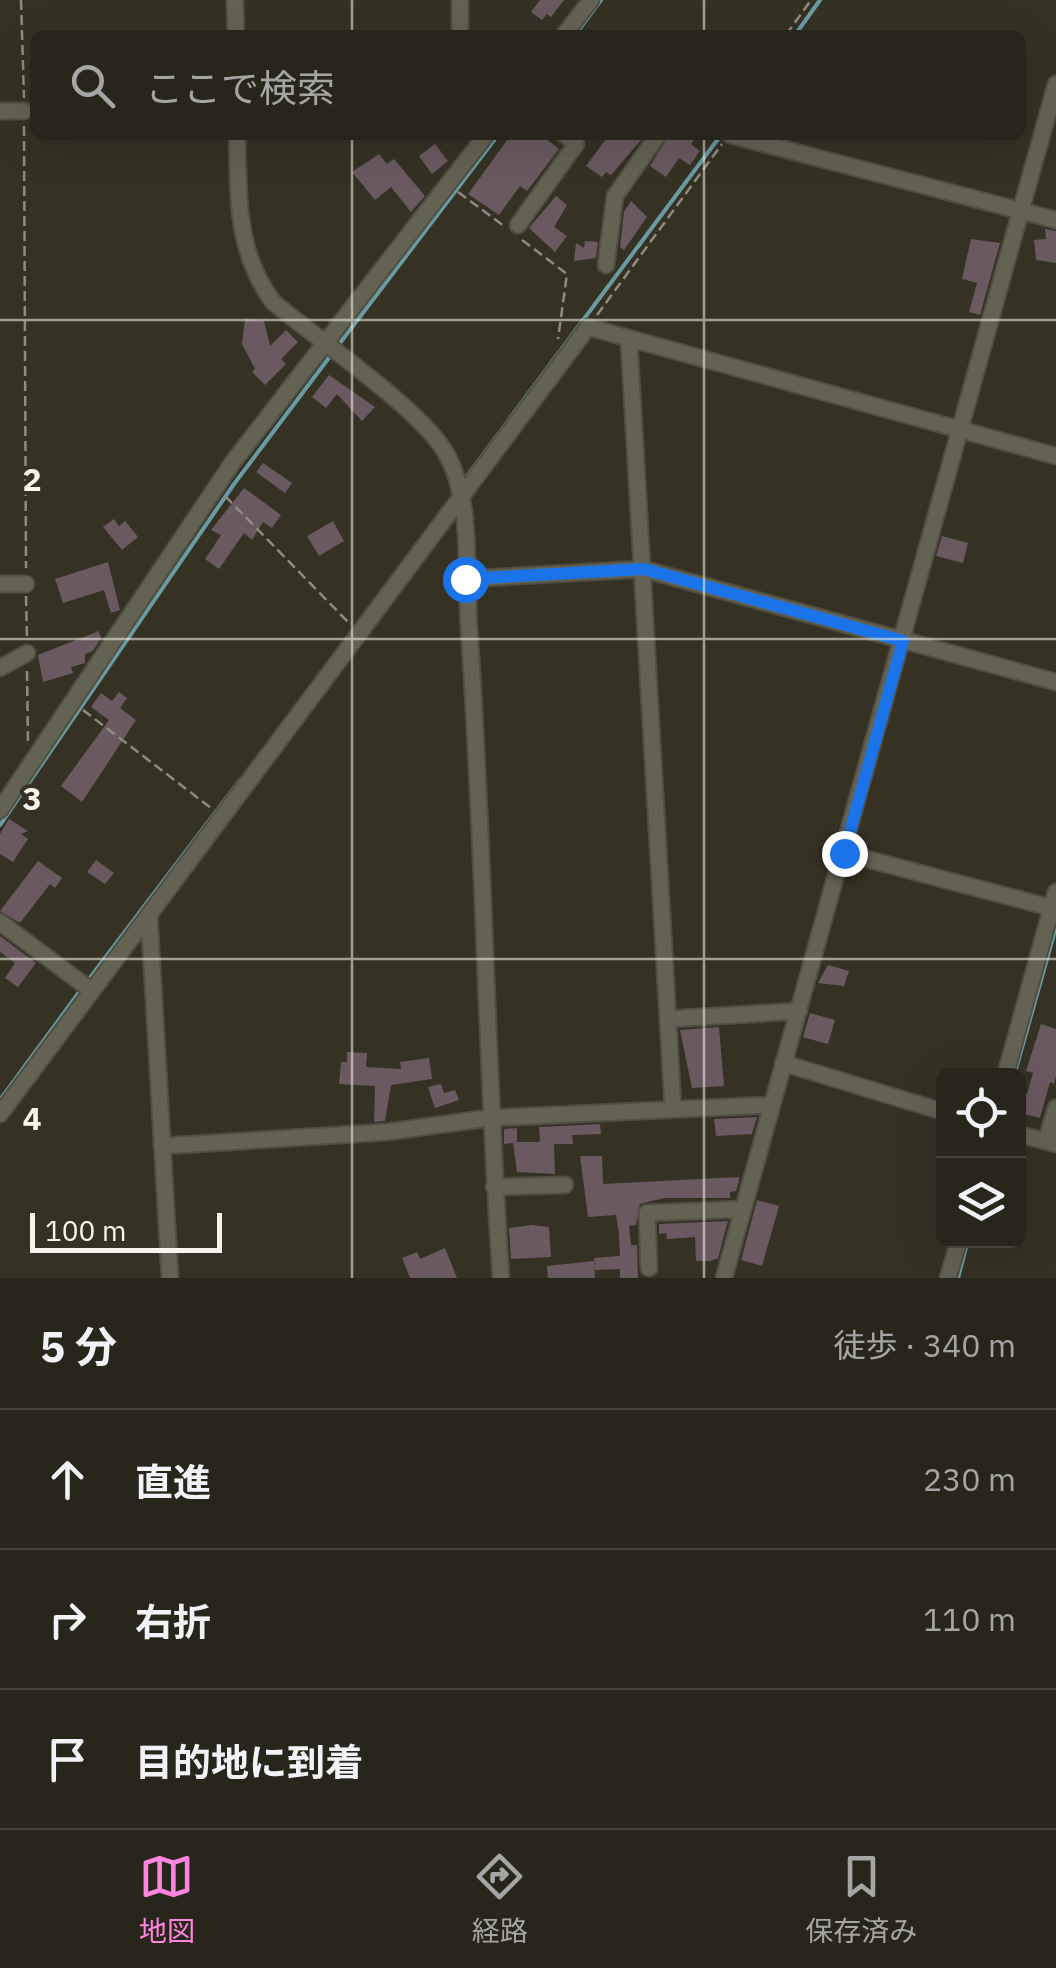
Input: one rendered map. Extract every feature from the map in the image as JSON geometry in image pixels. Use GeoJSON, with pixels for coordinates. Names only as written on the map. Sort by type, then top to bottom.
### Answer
{"type":"FeatureCollection","features":[{"type":"Feature","properties":{"kind":"street"},"geometry":{"type":"LineString","coordinates":[[236,0],[236,30]]}},
{"type":"Feature","properties":{"kind":"street"},"geometry":{"type":"LineString","coordinates":[[460,0],[460,30]]}},
{"type":"Feature","properties":{"kind":"street"},"geometry":{"type":"LineString","coordinates":[[573,30],[591,0]]}},
{"type":"Feature","properties":{"kind":"street"},"geometry":{"type":"LineString","coordinates":[[724,1278],[1056,84]]}},
{"type":"Feature","properties":{"kind":"street"},"geometry":{"type":"LineString","coordinates":[[0,111],[24,111]]}},
{"type":"Feature","properties":{"kind":"street"},"geometry":{"type":"LineString","coordinates":[[237,140],[240,232],[249,264],[273,302],[410,414],[443,448],[461,495],[481,808],[489,1118],[500,1278]]}},
{"type":"Feature","properties":{"kind":"street"},"geometry":{"type":"LineString","coordinates":[[0,810],[217,488],[448,184],[476,140]]}},
{"type":"Feature","properties":{"kind":"street"},"geometry":{"type":"LineString","coordinates":[[516,232],[576,144],[571,140]]}},
{"type":"Feature","properties":{"kind":"street"},"geometry":{"type":"LineString","coordinates":[[606,265],[615,196],[654,140]]}},
{"type":"Feature","properties":{"kind":"street"},"geometry":{"type":"LineString","coordinates":[[748,140],[1056,220]]}},
{"type":"Feature","properties":{"kind":"street"},"geometry":{"type":"LineString","coordinates":[[0,1114],[588,327],[1056,456]]}},
{"type":"Feature","properties":{"kind":"street"},"geometry":{"type":"LineString","coordinates":[[629,340],[673,1108]]}},
{"type":"Feature","properties":{"kind":"street"},"geometry":{"type":"LineString","coordinates":[[465,579],[644,569],[1056,682]]}},
{"type":"Feature","properties":{"kind":"street"},"geometry":{"type":"LineString","coordinates":[[0,584],[26,584]]}},
{"type":"Feature","properties":{"kind":"street"},"geometry":{"type":"LineString","coordinates":[[0,668],[27,652]]}},
{"type":"Feature","properties":{"kind":"street"},"geometry":{"type":"LineString","coordinates":[[844,853],[1055,903],[1007,1068]]}},
{"type":"Feature","properties":{"kind":"street"},"geometry":{"type":"LineString","coordinates":[[148,914],[170,1278]]}},
{"type":"Feature","properties":{"kind":"street"},"geometry":{"type":"LineString","coordinates":[[0,922],[92,992]]}},
{"type":"Feature","properties":{"kind":"street"},"geometry":{"type":"LineString","coordinates":[[668,1019],[798,1011]]}},
{"type":"Feature","properties":{"kind":"street"},"geometry":{"type":"LineString","coordinates":[[783,1064],[936,1110]]}},
{"type":"Feature","properties":{"kind":"street"},"geometry":{"type":"LineString","coordinates":[[162,1146],[386,1132],[489,1118],[771,1105]]}},
{"type":"Feature","properties":{"kind":"street"},"geometry":{"type":"LineString","coordinates":[[1026,1136],[1051,1142],[1056,1108]]}},
{"type":"Feature","properties":{"kind":"street"},"geometry":{"type":"LineString","coordinates":[[494,1187],[565,1184]]}},
{"type":"Feature","properties":{"kind":"street"},"geometry":{"type":"LineString","coordinates":[[649,1268],[647,1213],[743,1208]]}},
{"type":"Feature","properties":{"kind":"street"},"geometry":{"type":"LineString","coordinates":[[948,1278],[957,1248]]}},
{"type":"Feature","properties":{"kind":"path"},"geometry":{"type":"LineString","coordinates":[[21,0],[28,769]]}},
{"type":"Feature","properties":{"kind":"path"},"geometry":{"type":"LineString","coordinates":[[790,30],[811,0]]}},
{"type":"Feature","properties":{"kind":"path"},"geometry":{"type":"LineString","coordinates":[[588,327],[725,140]]}},
{"type":"Feature","properties":{"kind":"path"},"geometry":{"type":"LineString","coordinates":[[448,184],[567,274],[558,340],[571,350]]}},
{"type":"Feature","properties":{"kind":"path"},"geometry":{"type":"LineString","coordinates":[[217,488],[359,633]]}},
{"type":"Feature","properties":{"kind":"path"},"geometry":{"type":"LineString","coordinates":[[74,702],[222,817]]}},
{"type":"Feature","properties":{"kind":"building"},"geometry":{"type":"Polygon","coordinates":[[[540,0],[564,0],[551,17],[547,14],[542,20],[531,12],[540,0]]]}},
{"type":"Feature","properties":{"kind":"building"},"geometry":{"type":"Polygon","coordinates":[[[507,140],[547,140],[559,149],[527,191],[520,186],[499,215],[468,194],[507,140]]]}},
{"type":"Feature","properties":{"kind":"building"},"geometry":{"type":"Polygon","coordinates":[[[605,140],[641,140],[611,175],[606,172],[602,177],[586,166],[605,140]]]}},
{"type":"Feature","properties":{"kind":"building"},"geometry":{"type":"Polygon","coordinates":[[[666,140],[694,140],[691,144],[700,151],[690,165],[679,158],[666,177],[650,166],[666,140]]]}},
{"type":"Feature","properties":{"kind":"building"},"geometry":{"type":"Polygon","coordinates":[[[435,144],[448,161],[432,174],[419,156],[435,144]]]}},
{"type":"Feature","properties":{"kind":"building"},"geometry":{"type":"Polygon","coordinates":[[[379,154],[387,164],[394,159],[425,196],[411,212],[391,187],[375,200],[352,172],[379,154]]]}},
{"type":"Feature","properties":{"kind":"building"},"geometry":{"type":"Polygon","coordinates":[[[556,196],[567,205],[554,227],[567,236],[555,252],[529,228],[556,196]]]}},
{"type":"Feature","properties":{"kind":"building"},"geometry":{"type":"Polygon","coordinates":[[[631,201],[647,217],[624,250],[620,247],[624,212],[631,201]]]}},
{"type":"Feature","properties":{"kind":"building"},"geometry":{"type":"Polygon","coordinates":[[[1045,229],[1056,231],[1056,263],[1036,260],[1034,240],[1046,239],[1045,229]]]}},
{"type":"Feature","properties":{"kind":"building"},"geometry":{"type":"Polygon","coordinates":[[[971,239],[1000,243],[980,315],[969,312],[977,283],[962,279],[971,239]]]}},
{"type":"Feature","properties":{"kind":"building"},"geometry":{"type":"Polygon","coordinates":[[[585,241],[598,242],[596,258],[574,261],[576,243],[584,248],[585,241]]]}},
{"type":"Feature","properties":{"kind":"building"},"geometry":{"type":"Polygon","coordinates":[[[245,319],[264,321],[270,346],[286,330],[298,342],[281,359],[286,364],[265,385],[252,372],[255,369],[242,344],[245,319]]]}},
{"type":"Feature","properties":{"kind":"building"},"geometry":{"type":"Polygon","coordinates":[[[329,375],[375,407],[362,421],[337,394],[326,408],[312,397],[329,375]]]}},
{"type":"Feature","properties":{"kind":"building"},"geometry":{"type":"Polygon","coordinates":[[[263,463],[292,483],[285,493],[256,472],[263,463]]]}},
{"type":"Feature","properties":{"kind":"building"},"geometry":{"type":"Polygon","coordinates":[[[244,488],[281,515],[272,528],[263,522],[252,540],[244,533],[219,569],[205,559],[221,535],[211,530],[244,488]]]}},
{"type":"Feature","properties":{"kind":"building"},"geometry":{"type":"Polygon","coordinates":[[[114,519],[119,526],[125,521],[138,537],[122,550],[103,527],[114,519]]]}},
{"type":"Feature","properties":{"kind":"building"},"geometry":{"type":"Polygon","coordinates":[[[333,521],[344,541],[319,556],[307,536],[333,521]]]}},
{"type":"Feature","properties":{"kind":"building"},"geometry":{"type":"Polygon","coordinates":[[[942,536],[968,543],[963,563],[936,556],[942,536]]]}},
{"type":"Feature","properties":{"kind":"building"},"geometry":{"type":"Polygon","coordinates":[[[108,562],[120,610],[111,613],[104,590],[63,603],[55,579],[108,562]]]}},
{"type":"Feature","properties":{"kind":"building"},"geometry":{"type":"Polygon","coordinates":[[[99,631],[101,638],[93,651],[85,654],[85,663],[71,667],[73,673],[43,682],[38,655],[99,631]]]}},
{"type":"Feature","properties":{"kind":"building"},"geometry":{"type":"Polygon","coordinates":[[[119,692],[127,698],[120,708],[136,720],[82,802],[61,786],[109,720],[91,707],[101,693],[112,701],[119,692]]]}},
{"type":"Feature","properties":{"kind":"building"},"geometry":{"type":"Polygon","coordinates":[[[9,819],[28,831],[21,834],[28,839],[13,862],[0,854],[0,834],[9,819]]]}},
{"type":"Feature","properties":{"kind":"building"},"geometry":{"type":"Polygon","coordinates":[[[96,860],[114,873],[105,884],[87,872],[96,860]]]}},
{"type":"Feature","properties":{"kind":"building"},"geometry":{"type":"Polygon","coordinates":[[[38,861],[62,878],[55,888],[50,884],[20,923],[0,911],[38,861]]]}},
{"type":"Feature","properties":{"kind":"building"},"geometry":{"type":"Polygon","coordinates":[[[0,936],[36,963],[18,987],[5,978],[15,963],[0,952],[0,936]]]}},
{"type":"Feature","properties":{"kind":"building"},"geometry":{"type":"Polygon","coordinates":[[[828,965],[849,971],[844,986],[818,983],[828,965]]]}},
{"type":"Feature","properties":{"kind":"building"},"geometry":{"type":"Polygon","coordinates":[[[810,1013],[835,1020],[828,1044],[803,1037],[810,1013]]]}},
{"type":"Feature","properties":{"kind":"building"},"geometry":{"type":"Polygon","coordinates":[[[1041,1024],[1056,1029],[1056,1077],[1054,1084],[1050,1082],[1040,1118],[1026,1114],[1026,1094],[1033,1073],[1026,1071],[1041,1024]]]}},
{"type":"Feature","properties":{"kind":"building"},"geometry":{"type":"Polygon","coordinates":[[[719,1027],[724,1086],[692,1088],[680,1030],[719,1027]]]}},
{"type":"Feature","properties":{"kind":"building"},"geometry":{"type":"Polygon","coordinates":[[[347,1052],[367,1053],[366,1067],[401,1069],[400,1062],[429,1058],[432,1079],[391,1085],[385,1121],[374,1122],[375,1086],[339,1084],[341,1062],[347,1062],[347,1052]]]}},
{"type":"Feature","properties":{"kind":"building"},"geometry":{"type":"Polygon","coordinates":[[[441,1084],[444,1093],[455,1090],[459,1100],[435,1108],[428,1087],[441,1084]]]}},
{"type":"Feature","properties":{"kind":"building"},"geometry":{"type":"Polygon","coordinates":[[[757,1117],[752,1134],[716,1136],[714,1119],[757,1117]]]}},
{"type":"Feature","properties":{"kind":"building"},"geometry":{"type":"Polygon","coordinates":[[[600,1124],[601,1134],[572,1135],[573,1144],[554,1144],[555,1174],[517,1172],[513,1143],[504,1144],[504,1129],[517,1128],[517,1142],[540,1142],[539,1127],[600,1124]]]}},
{"type":"Feature","properties":{"kind":"building"},"geometry":{"type":"Polygon","coordinates":[[[580,1156],[602,1156],[603,1184],[739,1177],[739,1181],[730,1198],[664,1198],[640,1204],[636,1225],[629,1226],[631,1245],[637,1245],[638,1278],[620,1278],[620,1269],[595,1270],[594,1258],[620,1256],[619,1234],[616,1215],[588,1217],[580,1156]]]}},
{"type":"Feature","properties":{"kind":"building"},"geometry":{"type":"Polygon","coordinates":[[[757,1200],[779,1206],[762,1266],[741,1260],[757,1200]]]}},
{"type":"Feature","properties":{"kind":"building"},"geometry":{"type":"Polygon","coordinates":[[[728,1221],[718,1258],[710,1261],[696,1261],[695,1237],[667,1239],[666,1233],[659,1234],[659,1224],[728,1221]]]}},
{"type":"Feature","properties":{"kind":"building"},"geometry":{"type":"Polygon","coordinates":[[[549,1227],[551,1257],[511,1259],[509,1228],[549,1227]]]}},
{"type":"Feature","properties":{"kind":"building"},"geometry":{"type":"Polygon","coordinates":[[[445,1248],[457,1278],[410,1278],[402,1258],[417,1252],[420,1259],[445,1248]]]}},
{"type":"Feature","properties":{"kind":"building"},"geometry":{"type":"Polygon","coordinates":[[[594,1261],[595,1278],[548,1278],[547,1266],[594,1261]]]}},
{"type":"Feature","properties":{"kind":"waterway"},"geometry":{"type":"LineString","coordinates":[[579,30],[601,0]]}},
{"type":"Feature","properties":{"kind":"waterway"},"geometry":{"type":"LineString","coordinates":[[799,30],[820,0]]}},
{"type":"Feature","properties":{"kind":"waterway"},"geometry":{"type":"LineString","coordinates":[[337,347],[494,140]]}},
{"type":"Feature","properties":{"kind":"waterway"},"geometry":{"type":"LineString","coordinates":[[464,480],[717,140]]}},
{"type":"Feature","properties":{"kind":"waterway"},"geometry":{"type":"LineString","coordinates":[[0,825],[234,484],[331,355]]}},
{"type":"Feature","properties":{"kind":"waterway"},"geometry":{"type":"LineString","coordinates":[[86,983],[240,780]]}},
{"type":"Feature","properties":{"kind":"waterway"},"geometry":{"type":"LineString","coordinates":[[1016,1068],[1056,927]]}},
{"type":"Feature","properties":{"kind":"waterway"},"geometry":{"type":"LineString","coordinates":[[0,1100],[80,991]]}},
{"type":"Feature","properties":{"kind":"waterway"},"geometry":{"type":"LineString","coordinates":[[958,1278],[966,1248]]}},
{"type":"Feature","properties":{"kind":"route"},"geometry":{"type":"LineString","coordinates":[[465,579],[644,569],[903,641],[844,853]]}}]}
